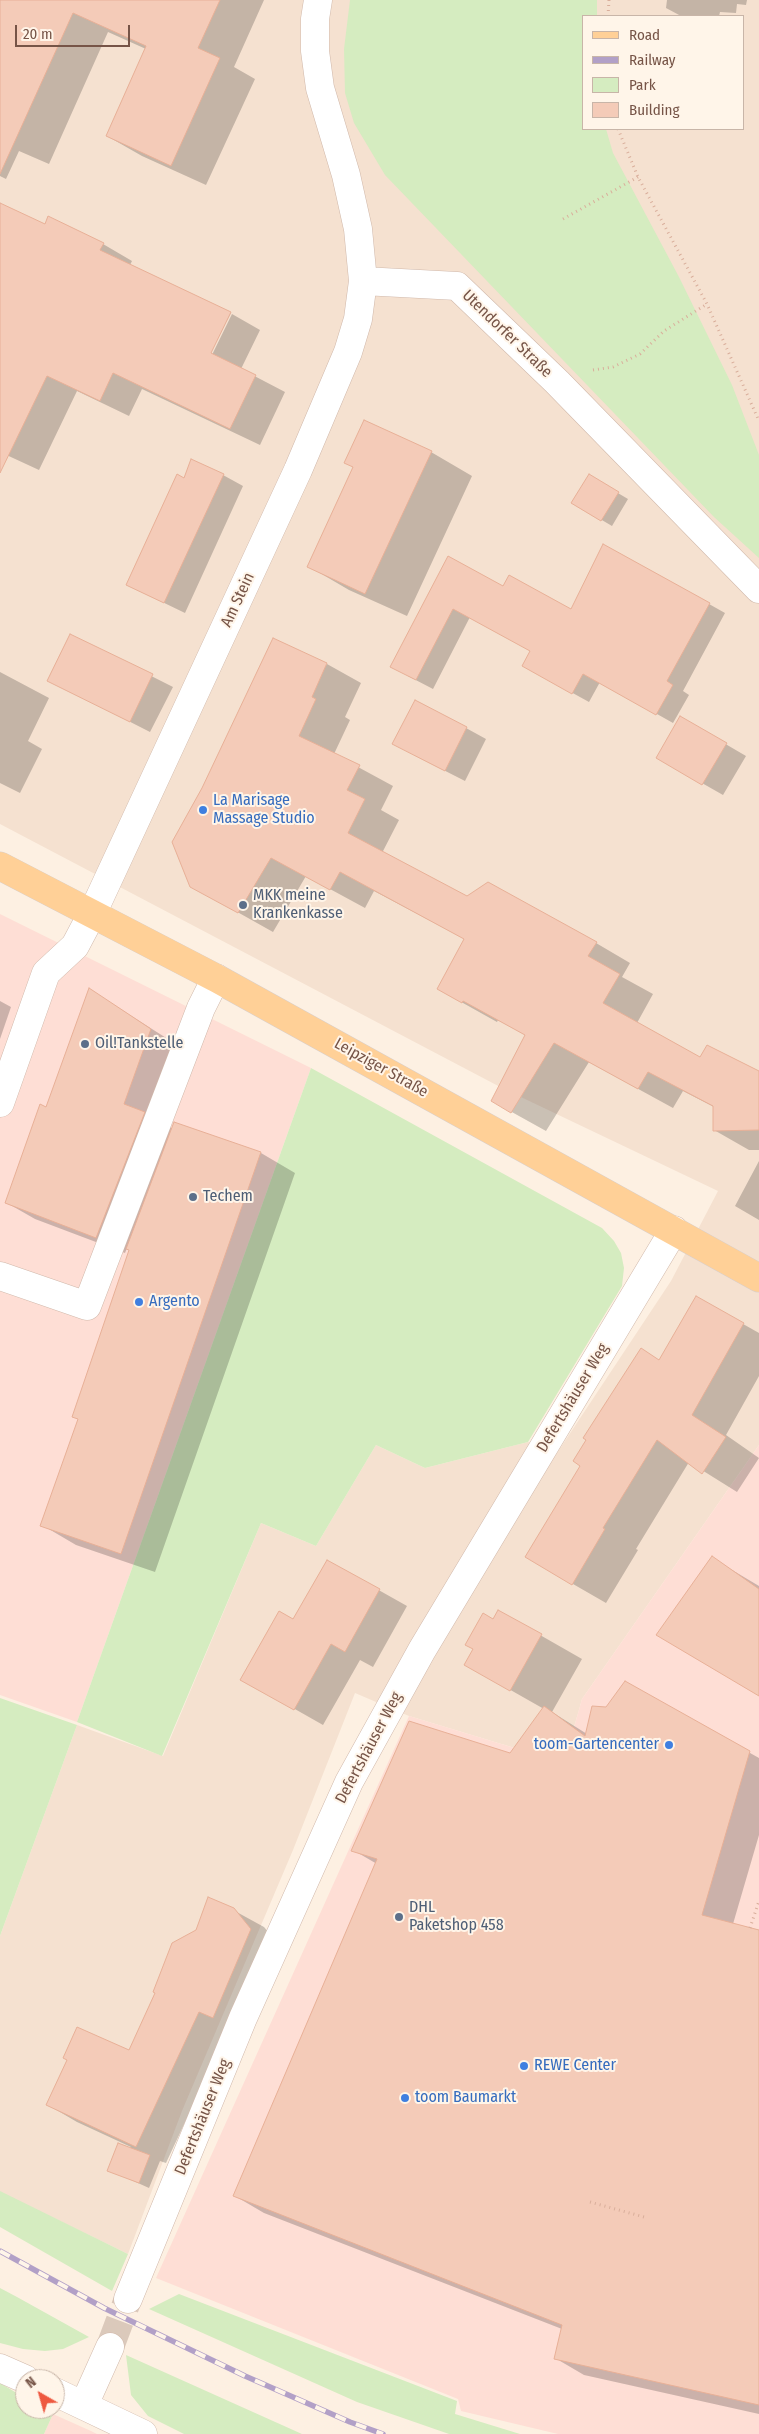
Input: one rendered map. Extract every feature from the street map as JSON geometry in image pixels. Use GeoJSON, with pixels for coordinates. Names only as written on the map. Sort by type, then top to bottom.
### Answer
{"type":"FeatureCollection","features":[{"type":"Feature","properties":{"kind":"main road","name":"Leipziger Straße"},"geometry":{"type":"LineString","coordinates":[[0,866],[93,912],[216,978],[759,1278]]}},
{"type":"Feature","properties":{"kind":"street"},"geometry":{"type":"LineString","coordinates":[[318,0],[315,19],[315,51],[320,88],[346,175],[358,229],[363,281]]}},
{"type":"Feature","properties":{"kind":"street","name":"Utendorfer Straße"},"geometry":{"type":"LineString","coordinates":[[363,281],[457,286],[557,382],[759,590]]}},
{"type":"Feature","properties":{"kind":"street","name":"Am Stein"},"geometry":{"type":"LineString","coordinates":[[0,1102],[46,973],[75,946],[93,912],[298,470],[348,352],[358,319],[363,281]]}},
{"type":"Feature","properties":{"kind":"street"},"geometry":{"type":"LineString","coordinates":[[0,1276],[87,1306],[201,1008],[216,978]]}},
{"type":"Feature","properties":{"kind":"street","name":"Defertshäuser Weg"},"geometry":{"type":"LineString","coordinates":[[128,2299],[243,2018],[350,1782],[427,1641],[674,1230]]}},
{"type":"Feature","properties":{"kind":"street"},"geometry":{"type":"LineString","coordinates":[[84,2404],[110,2347]]}},
{"type":"Feature","properties":{"kind":"street"},"geometry":{"type":"LineString","coordinates":[[0,2368],[15,2375]]}},
{"type":"Feature","properties":{"kind":"street"},"geometry":{"type":"LineString","coordinates":[[65,2396],[143,2434]]}},
{"type":"Feature","properties":{"kind":"path"},"geometry":{"type":"LineString","coordinates":[[608,15],[610,0]]}},
{"type":"Feature","properties":{"kind":"path"},"geometry":{"type":"LineString","coordinates":[[618,130],[638,177],[707,304],[759,421]]}},
{"type":"Feature","properties":{"kind":"path"},"geometry":{"type":"LineString","coordinates":[[563,219],[638,177]]}},
{"type":"Feature","properties":{"kind":"path"},"geometry":{"type":"LineString","coordinates":[[557,382],[575,373],[613,367],[640,354],[664,331],[707,304]]}},
{"type":"Feature","properties":{"kind":"path"},"geometry":{"type":"LineString","coordinates":[[750,1928],[759,1901]]}},
{"type":"Feature","properties":{"kind":"path"},"geometry":{"type":"LineString","coordinates":[[590,2202],[644,2217]]}},
{"type":"Feature","properties":{"kind":"shaded area"},"geometry":{"type":"Polygon","coordinates":[[[0,0],[759,0],[759,1445],[582,1699],[564,1763],[409,1716],[355,1693],[293,1850],[182,2111],[128,2254],[0,2192],[0,1936],[77,1725],[163,1756],[261,1523],[316,1546],[376,1445],[425,1468],[528,1442],[555,1456],[671,1281],[718,1191],[504,1089],[0,824],[0,0]]]}},
{"type":"Feature","properties":{"kind":"shaded area"},"geometry":{"type":"Polygon","coordinates":[[[0,914],[311,1068],[77,1722],[0,1695],[0,914]]]}},
{"type":"Feature","properties":{"kind":"shaded area"},"geometry":{"type":"Polygon","coordinates":[[[759,1445],[759,2434],[558,2434],[461,2411],[458,2399],[156,2278],[409,1716],[564,1763],[582,1699],[759,1445]]]}},
{"type":"Feature","properties":{"kind":"shaded area"},"geometry":{"type":"Polygon","coordinates":[[[51,2419],[64,2419],[97,2434],[44,2434],[51,2419]]]}},
{"type":"Feature","properties":{"kind":"green space"},"geometry":{"type":"Polygon","coordinates":[[[350,0],[597,0],[597,15],[582,15],[582,130],[606,130],[613,153],[679,277],[732,385],[759,455],[759,558],[714,517],[385,175],[354,123],[345,93],[344,49],[350,0]]]}},
{"type":"Feature","properties":{"kind":"green space"},"geometry":{"type":"Polygon","coordinates":[[[311,1068],[602,1228],[614,1241],[621,1253],[624,1268],[622,1286],[528,1442],[425,1468],[376,1445],[316,1546],[261,1523],[162,1756],[77,1722],[311,1068]]]}},
{"type":"Feature","properties":{"kind":"green space"},"geometry":{"type":"Polygon","coordinates":[[[0,1698],[77,1725],[0,1936],[0,1698]]]}},
{"type":"Feature","properties":{"kind":"green space"},"geometry":{"type":"Polygon","coordinates":[[[0,2191],[128,2254],[112,2291],[0,2227],[0,2191]]]}},
{"type":"Feature","properties":{"kind":"green space"},"geometry":{"type":"Polygon","coordinates":[[[0,2288],[89,2337],[63,2349],[45,2351],[23,2349],[0,2343],[0,2288]]]}},
{"type":"Feature","properties":{"kind":"green space"},"geometry":{"type":"Polygon","coordinates":[[[179,2294],[457,2401],[455,2414],[520,2434],[449,2434],[357,2402],[149,2309],[179,2294]]]}},
{"type":"Feature","properties":{"kind":"green space"},"geometry":{"type":"Polygon","coordinates":[[[126,2355],[302,2434],[184,2434],[148,2416],[131,2395],[126,2355]]]}},
{"type":"Feature","properties":{"kind":"green space"},"geometry":{"type":"Polygon","coordinates":[[[0,2383],[15,2392],[15,2419],[51,2419],[44,2434],[0,2434],[0,2383]]]}},
{"type":"Feature","properties":{"kind":"building"},"geometry":{"type":"Polygon","coordinates":[[[0,0],[220,0],[198,48],[220,58],[171,166],[106,136],[146,46],[73,13],[0,174],[0,0]]]}},
{"type":"Feature","properties":{"kind":"building"},"geometry":{"type":"Polygon","coordinates":[[[0,203],[45,224],[48,216],[104,243],[100,250],[231,312],[211,353],[256,375],[230,429],[113,373],[100,401],[47,376],[0,473],[0,203]]]}},
{"type":"Feature","properties":{"kind":"building"},"geometry":{"type":"Polygon","coordinates":[[[364,420],[432,451],[365,594],[307,567],[353,467],[344,463],[364,420]]]}},
{"type":"Feature","properties":{"kind":"building"},"geometry":{"type":"Polygon","coordinates":[[[191,459],[224,474],[164,603],[126,585],[177,474],[184,478],[191,459]]]}},
{"type":"Feature","properties":{"kind":"building"},"geometry":{"type":"Polygon","coordinates":[[[589,474],[619,492],[601,521],[571,503],[589,474]]]}},
{"type":"Feature","properties":{"kind":"building"},"geometry":{"type":"Polygon","coordinates":[[[603,544],[710,603],[667,681],[673,685],[656,715],[583,674],[572,694],[522,666],[530,651],[453,609],[416,680],[390,667],[448,556],[503,586],[509,575],[571,609],[603,544]]]}},
{"type":"Feature","properties":{"kind":"building"},"geometry":{"type":"Polygon","coordinates":[[[70,634],[153,674],[130,722],[47,681],[70,634]]]}},
{"type":"Feature","properties":{"kind":"building"},"geometry":{"type":"Polygon","coordinates":[[[273,638],[327,663],[312,697],[316,699],[299,736],[360,765],[347,790],[365,799],[348,833],[467,896],[488,882],[597,942],[588,956],[620,974],[603,1003],[700,1057],[707,1045],[759,1071],[759,1130],[713,1131],[713,1106],[648,1072],[638,1089],[554,1043],[511,1113],[491,1101],[525,1035],[437,989],[464,939],[340,872],[330,890],[271,858],[238,913],[190,887],[172,842],[202,788],[273,638]]]}},
{"type":"Feature","properties":{"kind":"building"},"geometry":{"type":"Polygon","coordinates":[[[415,700],[467,727],[445,771],[392,744],[415,700]]]}},
{"type":"Feature","properties":{"kind":"building"},"geometry":{"type":"Polygon","coordinates":[[[680,716],[727,743],[702,785],[656,758],[680,716]]]}},
{"type":"Feature","properties":{"kind":"building"},"geometry":{"type":"Polygon","coordinates":[[[89,988],[151,1029],[124,1104],[145,1112],[96,1238],[5,1203],[40,1104],[46,1107],[89,988]]]}},
{"type":"Feature","properties":{"kind":"building"},"geometry":{"type":"Polygon","coordinates":[[[174,1122],[261,1152],[121,1554],[40,1526],[78,1419],[72,1417],[129,1250],[126,1249],[174,1122]]]}},
{"type":"Feature","properties":{"kind":"building"},"geometry":{"type":"Polygon","coordinates":[[[696,1296],[744,1323],[692,1415],[726,1437],[702,1474],[657,1440],[603,1528],[605,1529],[572,1585],[525,1557],[580,1466],[573,1461],[586,1440],[583,1438],[641,1348],[659,1360],[696,1296]]]}},
{"type":"Feature","properties":{"kind":"building"},"geometry":{"type":"Polygon","coordinates":[[[712,1556],[759,1589],[759,1696],[656,1635],[712,1556]]]}},
{"type":"Feature","properties":{"kind":"building"},"geometry":{"type":"Polygon","coordinates":[[[327,1560],[380,1589],[345,1652],[331,1644],[294,1710],[240,1680],[279,1611],[293,1619],[327,1560]]]}},
{"type":"Feature","properties":{"kind":"building"},"geometry":{"type":"Polygon","coordinates":[[[498,1610],[542,1634],[510,1691],[464,1665],[473,1649],[465,1645],[483,1613],[493,1619],[498,1610]]]}},
{"type":"Feature","properties":{"kind":"building","name":"REWE Center"},"geometry":{"type":"Polygon","coordinates":[[[625,1681],[750,1751],[702,1915],[759,1930],[759,2405],[554,2359],[562,2325],[233,2196],[377,1859],[351,1851],[409,1721],[510,1753],[544,1706],[585,1736],[592,1706],[606,1707],[625,1681]]]}},
{"type":"Feature","properties":{"kind":"building"},"geometry":{"type":"Polygon","coordinates":[[[208,1897],[234,1908],[251,1929],[213,2018],[199,2012],[136,2147],[46,2105],[67,2060],[63,2058],[77,2027],[129,2050],[155,1993],[153,1992],[172,1943],[196,1930],[208,1897]]]}},
{"type":"Feature","properties":{"kind":"building"},"geometry":{"type":"Polygon","coordinates":[[[118,2143],[150,2155],[139,2183],[107,2171],[118,2143]]]}},
{"type":"Feature","properties":{"kind":"tunnel"},"geometry":{"type":"LineString","coordinates":[[110,2347],[128,2299]]}},
{"type":"Feature","properties":{"kind":"railway"},"geometry":{"type":"LineString","coordinates":[[0,2251],[104,2308],[245,2376],[350,2422],[383,2434]]}},
{"type":"Feature","properties":{"kind":"place","name":"La Marisage Massage Studio"},"geometry":{"type":"Point","coordinates":[203,810]}},
{"type":"Feature","properties":{"kind":"place","name":"MKK meine Krankenkasse"},"geometry":{"type":"Point","coordinates":[243,905]}},
{"type":"Feature","properties":{"kind":"place","name":"Oil!Tankstelle"},"geometry":{"type":"Point","coordinates":[85,1044]}},
{"type":"Feature","properties":{"kind":"place","name":"Techem"},"geometry":{"type":"Point","coordinates":[193,1197]}},
{"type":"Feature","properties":{"kind":"place","name":"Argento"},"geometry":{"type":"Point","coordinates":[139,1302]}},
{"type":"Feature","properties":{"kind":"place","name":"toom-Gartencenter"},"geometry":{"type":"Point","coordinates":[669,1745]}},
{"type":"Feature","properties":{"kind":"place","name":"DHL Paketshop 458"},"geometry":{"type":"Point","coordinates":[399,1917]}},
{"type":"Feature","properties":{"kind":"place","name":"REWE Center"},"geometry":{"type":"Point","coordinates":[524,2066]}},
{"type":"Feature","properties":{"kind":"place","name":"toom Baumarkt"},"geometry":{"type":"Point","coordinates":[405,2098]}}]}
